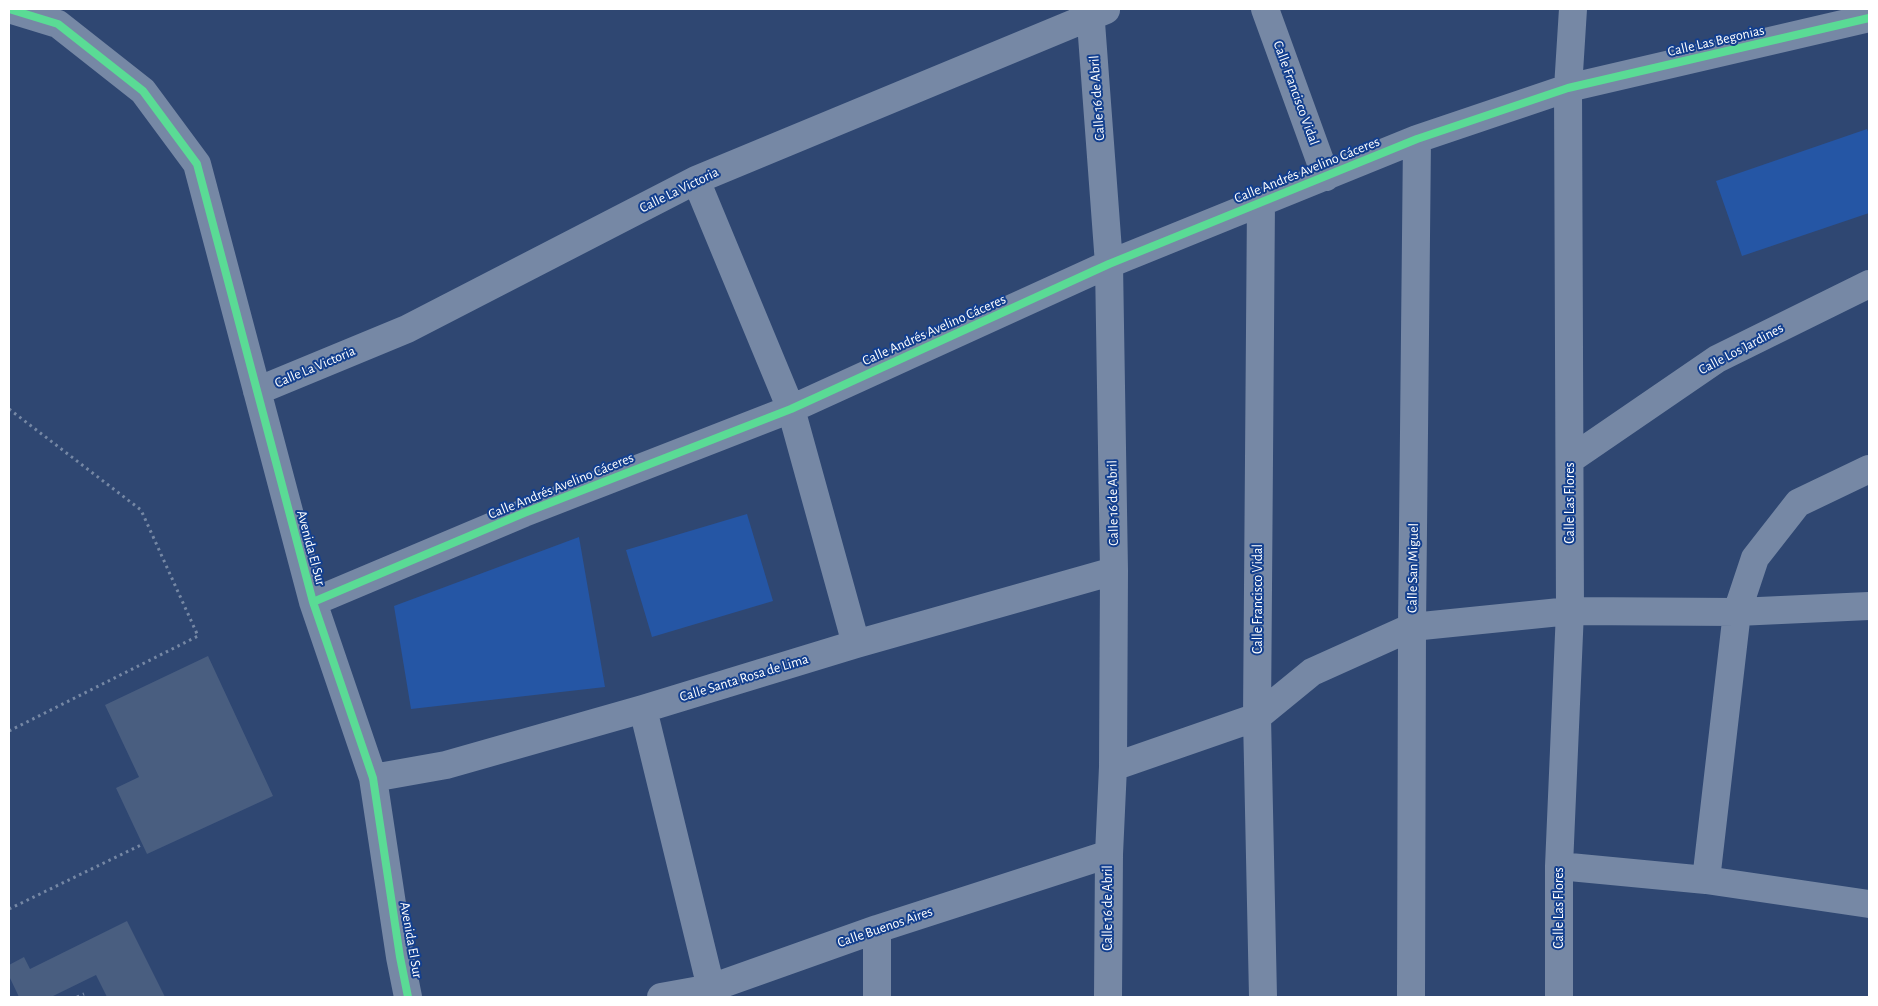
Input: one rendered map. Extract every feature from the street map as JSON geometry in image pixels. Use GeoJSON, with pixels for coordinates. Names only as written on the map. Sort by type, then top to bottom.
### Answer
{"type":"FeatureCollection","features":[{"type":"Feature","properties":{"kind":"street"},"geometry":{"type":"LineString","coordinates":[[9,9],[60,17]]}},
{"type":"Feature","properties":{"kind":"street","name":"Calle Francisco Vidal"},"geometry":{"type":"LineString","coordinates":[[1265,9],[1326,177]]}},
{"type":"Feature","properties":{"kind":"street","name":"Calle Las Flores"},"geometry":{"type":"LineString","coordinates":[[1559,997],[1559,866],[1570,611],[1571,459],[1568,88],[1573,9]]}},
{"type":"Feature","properties":{"kind":"street","name":"Calle La Victoria"},"geometry":{"type":"LineString","coordinates":[[257,391],[407,329],[696,180],[1097,11]]}},
{"type":"Feature","properties":{"kind":"street","name":"Calle 16 de Abril"},"geometry":{"type":"LineString","coordinates":[[1097,11],[1109,264],[1114,572],[1113,767],[1109,854],[1108,997]]}},
{"type":"Feature","properties":{"kind":"street","name":"Avenida El Sur"},"geometry":{"type":"LineString","coordinates":[[60,17],[143,91],[197,164],[313,602],[373,778],[400,957],[408,997]]}},
{"type":"Feature","properties":{"kind":"street","name":"Calle Las Begonias"},"geometry":{"type":"LineString","coordinates":[[1568,88],[1869,18]]}},
{"type":"Feature","properties":{"kind":"street","name":"Calle Andrés Avelino Cáceres"},"geometry":{"type":"LineString","coordinates":[[313,602],[524,513],[791,409],[1109,264],[1417,139],[1568,88]]}},
{"type":"Feature","properties":{"kind":"street","name":"Calle San Miguel"},"geometry":{"type":"LineString","coordinates":[[1411,997],[1412,627],[1417,139]]}},
{"type":"Feature","properties":{"kind":"street"},"geometry":{"type":"LineString","coordinates":[[696,180],[791,409],[856,644]]}},
{"type":"Feature","properties":{"kind":"street","name":"Calle Francisco Vidal"},"geometry":{"type":"LineString","coordinates":[[1261,202],[1257,717],[1263,997]]}},
{"type":"Feature","properties":{"kind":"street","name":"Calle Los Jardines"},"geometry":{"type":"LineString","coordinates":[[1571,459],[1717,359],[1869,284]]}},
{"type":"Feature","properties":{"kind":"street"},"geometry":{"type":"LineString","coordinates":[[1706,880],[1737,612],[1755,558],[1798,503],[1869,469]]}},
{"type":"Feature","properties":{"kind":"street","name":"Calle Santa Rosa de Lima"},"geometry":{"type":"LineString","coordinates":[[373,778],[446,765],[643,709],[856,644],[1114,572]]}},
{"type":"Feature","properties":{"kind":"street"},"geometry":{"type":"LineString","coordinates":[[1113,767],[1257,717],[1312,672],[1412,627],[1570,611],[1737,612],[1869,606]]}},
{"type":"Feature","properties":{"kind":"street"},"geometry":{"type":"LineString","coordinates":[[643,709],[711,993]]}},
{"type":"Feature","properties":{"kind":"street","name":"Calle Buenos Aires"},"geometry":{"type":"LineString","coordinates":[[661,997],[711,993],[877,930],[1109,854]]}},
{"type":"Feature","properties":{"kind":"street"},"geometry":{"type":"LineString","coordinates":[[1559,866],[1706,880],[1869,904]]}},
{"type":"Feature","properties":{"kind":"street"},"geometry":{"type":"LineString","coordinates":[[877,930],[877,997]]}},
{"type":"Feature","properties":{"kind":"path"},"geometry":{"type":"LineString","coordinates":[[9,409],[141,510],[198,636],[9,731]]}},
{"type":"Feature","properties":{"kind":"path"},"geometry":{"type":"LineString","coordinates":[[9,909],[143,844]]}},
{"type":"Feature","properties":{"kind":"path"},"geometry":{"type":"LineString","coordinates":[[77,997],[84,994]]}},
{"type":"Feature","properties":{"kind":"shaded area"},"geometry":{"type":"Polygon","coordinates":[[[1867,129],[1869,134],[1869,213],[1742,256],[1716,181],[1867,129]]]}},
{"type":"Feature","properties":{"kind":"shaded area"},"geometry":{"type":"Polygon","coordinates":[[[747,514],[773,601],[652,637],[626,550],[747,514]]]}},
{"type":"Feature","properties":{"kind":"shaded area"},"geometry":{"type":"Polygon","coordinates":[[[579,537],[605,687],[411,709],[394,606],[579,537]]]}},
{"type":"Feature","properties":{"kind":"building"},"geometry":{"type":"Polygon","coordinates":[[[208,656],[273,796],[147,854],[116,788],[139,777],[105,705],[208,656]]]}},
{"type":"Feature","properties":{"kind":"building"},"geometry":{"type":"Polygon","coordinates":[[[127,921],[165,997],[107,997],[96,975],[51,997],[19,997],[9,976],[9,965],[24,957],[30,969],[127,921]]]}},
{"type":"Feature","properties":{"kind":"cycle path"},"geometry":{"type":"LineString","coordinates":[[9,9],[58,24],[143,91],[197,164],[313,602],[373,778],[400,957],[408,997]]}},
{"type":"Feature","properties":{"kind":"cycle path"},"geometry":{"type":"LineString","coordinates":[[313,602],[524,513],[791,409],[1109,264],[1417,139],[1568,88],[1869,18]]}}]}
